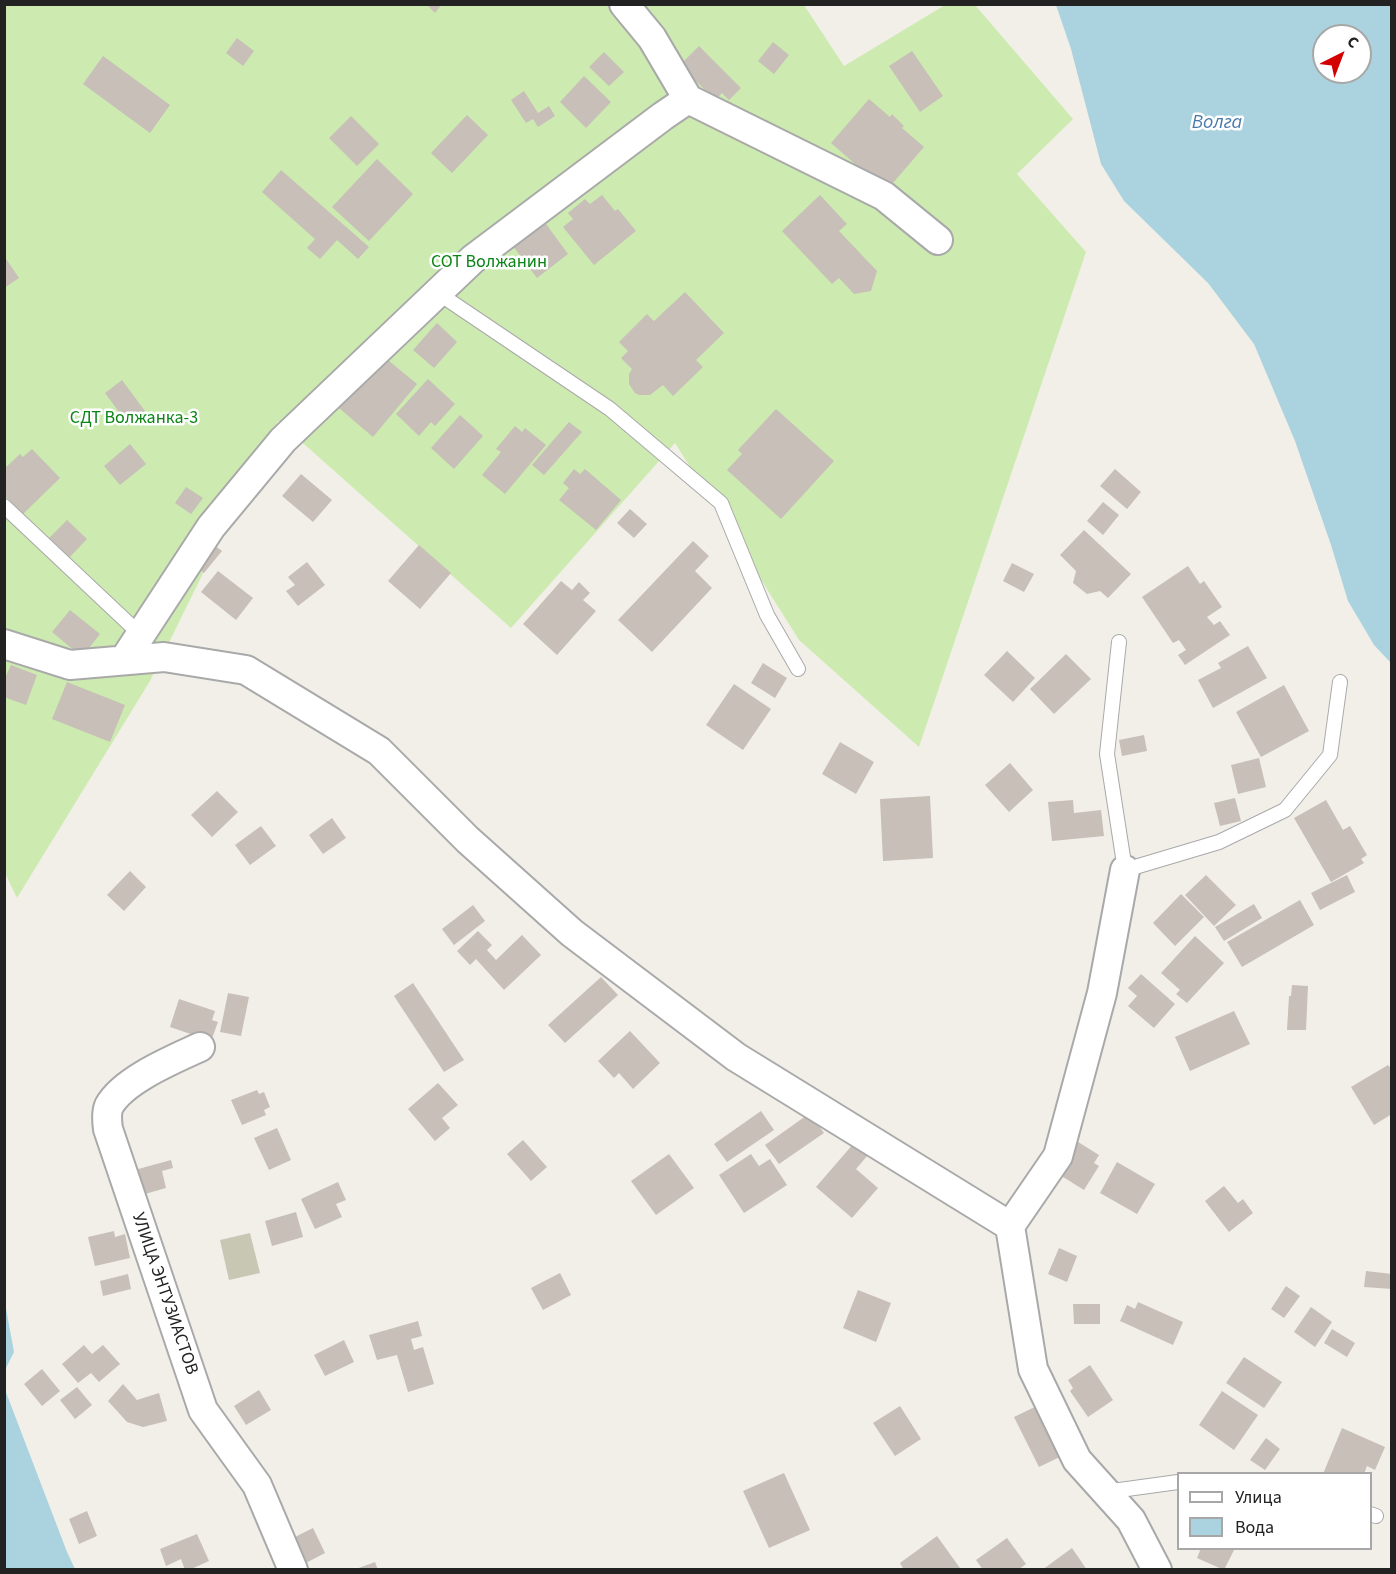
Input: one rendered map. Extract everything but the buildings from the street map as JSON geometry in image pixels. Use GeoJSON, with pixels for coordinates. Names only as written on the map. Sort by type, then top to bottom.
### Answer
{"type":"FeatureCollection","features":[{"type":"Feature","properties":{"kind":"street"},"geometry":{"type":"LineString","coordinates":[[624,4],[652,38],[688,99],[884,196],[939,240]]}},
{"type":"Feature","properties":{"kind":"street"},"geometry":{"type":"LineString","coordinates":[[124,660],[211,527],[284,440],[473,259],[688,99]]}},
{"type":"Feature","properties":{"kind":"street"},"geometry":{"type":"LineString","coordinates":[[4,644],[70,665],[164,657],[246,670],[379,751],[468,840],[572,933],[736,1057],[1010,1226]]}},
{"type":"Feature","properties":{"kind":"street"},"geometry":{"type":"LineString","coordinates":[[1125,870],[1102,993],[1058,1156],[1010,1226],[1033,1369],[1077,1460],[1131,1520],[1157,1569]]}},
{"type":"Feature","properties":{"kind":"street","name":"УЛИЦА ЭНТУЗИАСТОВ"},"geometry":{"type":"LineString","coordinates":[[200,1047],[152,1068],[120,1094],[110,1106],[106,1118],[203,1410],[257,1485],[293,1569]]}},
{"type":"Feature","properties":{"kind":"lane"},"geometry":{"type":"LineString","coordinates":[[438,293],[610,409],[721,503],[767,615],[798,669]]}},
{"type":"Feature","properties":{"kind":"lane"},"geometry":{"type":"LineString","coordinates":[[4,506],[164,657]]}},
{"type":"Feature","properties":{"kind":"lane"},"geometry":{"type":"LineString","coordinates":[[1119,642],[1107,754],[1125,870],[1219,842],[1285,810],[1330,755],[1340,682]]}},
{"type":"Feature","properties":{"kind":"lane"},"geometry":{"type":"LineString","coordinates":[[1106,1492],[1177,1482]]}},
{"type":"Feature","properties":{"kind":"shaded area"},"geometry":{"type":"Polygon","coordinates":[[[250,1233],[260,1273],[229,1280],[220,1240],[250,1233]]]}},
{"type":"Feature","properties":{"kind":"green space","name":"СОТ Волжанин"},"geometry":{"type":"Polygon","coordinates":[[[4,5],[804,5],[844,66],[945,5],[975,5],[1073,119],[1017,174],[1086,252],[919,747],[799,640],[675,443],[511,628],[278,421],[150,681],[17,898],[4,871],[4,5]]]}},
{"type":"Feature","properties":{"kind":"water","name":"Волга"},"geometry":{"type":"Polygon","coordinates":[[[1056,5],[1391,5],[1391,663],[1374,645],[1348,601],[1295,441],[1254,344],[1208,283],[1124,201],[1101,164],[1071,49],[1056,5]]]}},
{"type":"Feature","properties":{"kind":"water"},"geometry":{"type":"Polygon","coordinates":[[[5,1303],[14,1352],[4,1370],[5,1303]]]}},
{"type":"Feature","properties":{"kind":"water"},"geometry":{"type":"Polygon","coordinates":[[[4,1387],[67,1552],[75,1569],[5,1569],[4,1387]]]}},
{"type":"Feature","properties":{"kind":"park label","name":"СДТ Волжанка-3"},"geometry":{"type":"Point","coordinates":[134,419]}}]}
